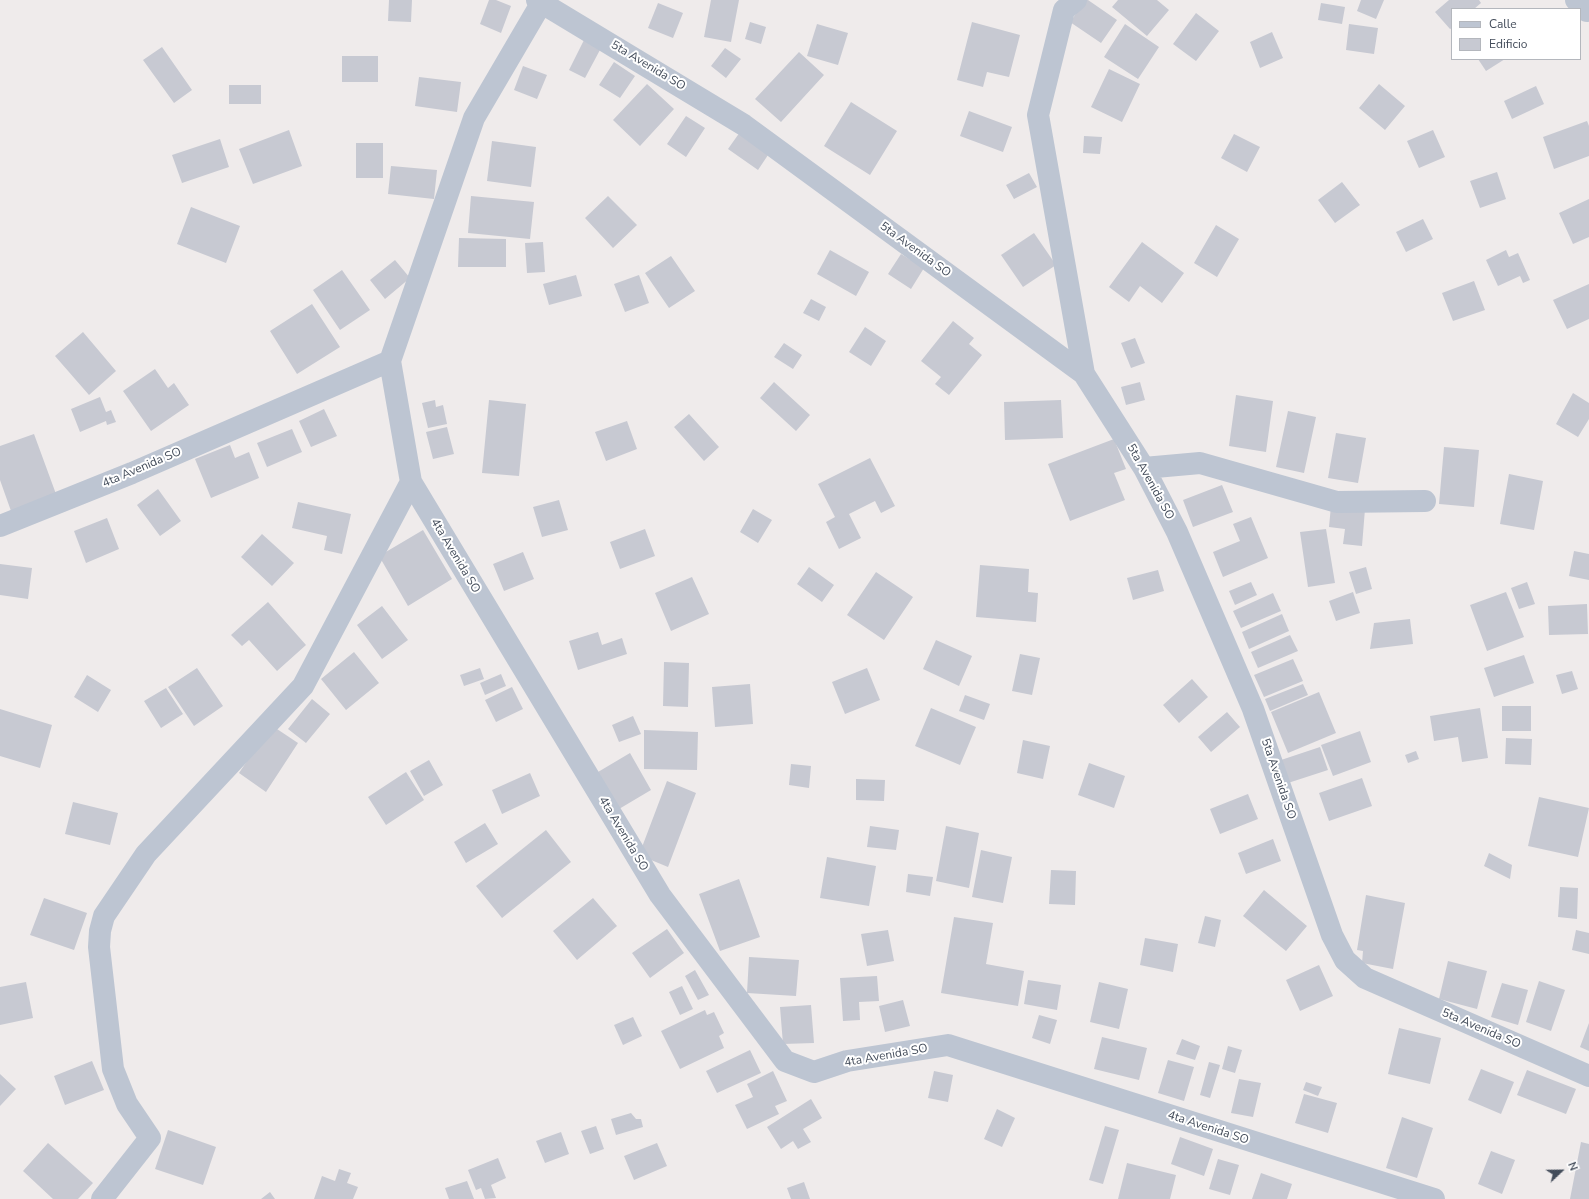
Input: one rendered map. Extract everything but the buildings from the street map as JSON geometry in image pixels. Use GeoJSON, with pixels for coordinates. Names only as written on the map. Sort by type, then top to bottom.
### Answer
{"type":"FeatureCollection","features":[{"type":"Feature","properties":{"kind":"street"},"geometry":{"type":"LineString","coordinates":[[1076,0],[1064,10],[1038,115],[1084,374]]}},
{"type":"Feature","properties":{"kind":"street"},"geometry":{"type":"LineString","coordinates":[[390,361],[474,118],[540,1]]}},
{"type":"Feature","properties":{"kind":"street","name":"5ta Avenida SO"},"geometry":{"type":"LineString","coordinates":[[540,1],[744,125],[1084,374],[1144,468],[1177,532],[1253,709],[1332,935],[1345,960],[1365,978],[1589,1076]]}},
{"type":"Feature","properties":{"kind":"street","name":"4ta Avenida SO"},"geometry":{"type":"LineString","coordinates":[[0,526],[132,473],[390,361],[411,482],[660,895],[786,1061],[814,1072],[847,1061],[948,1045],[1434,1199]]}},
{"type":"Feature","properties":{"kind":"street"},"geometry":{"type":"LineString","coordinates":[[1144,468],[1200,463],[1337,502],[1425,501]]}},
{"type":"Feature","properties":{"kind":"street"},"geometry":{"type":"LineString","coordinates":[[102,1199],[150,1138],[127,1104],[113,1069],[99,947],[100,931],[104,916],[146,854],[303,686],[411,482]]}}]}
